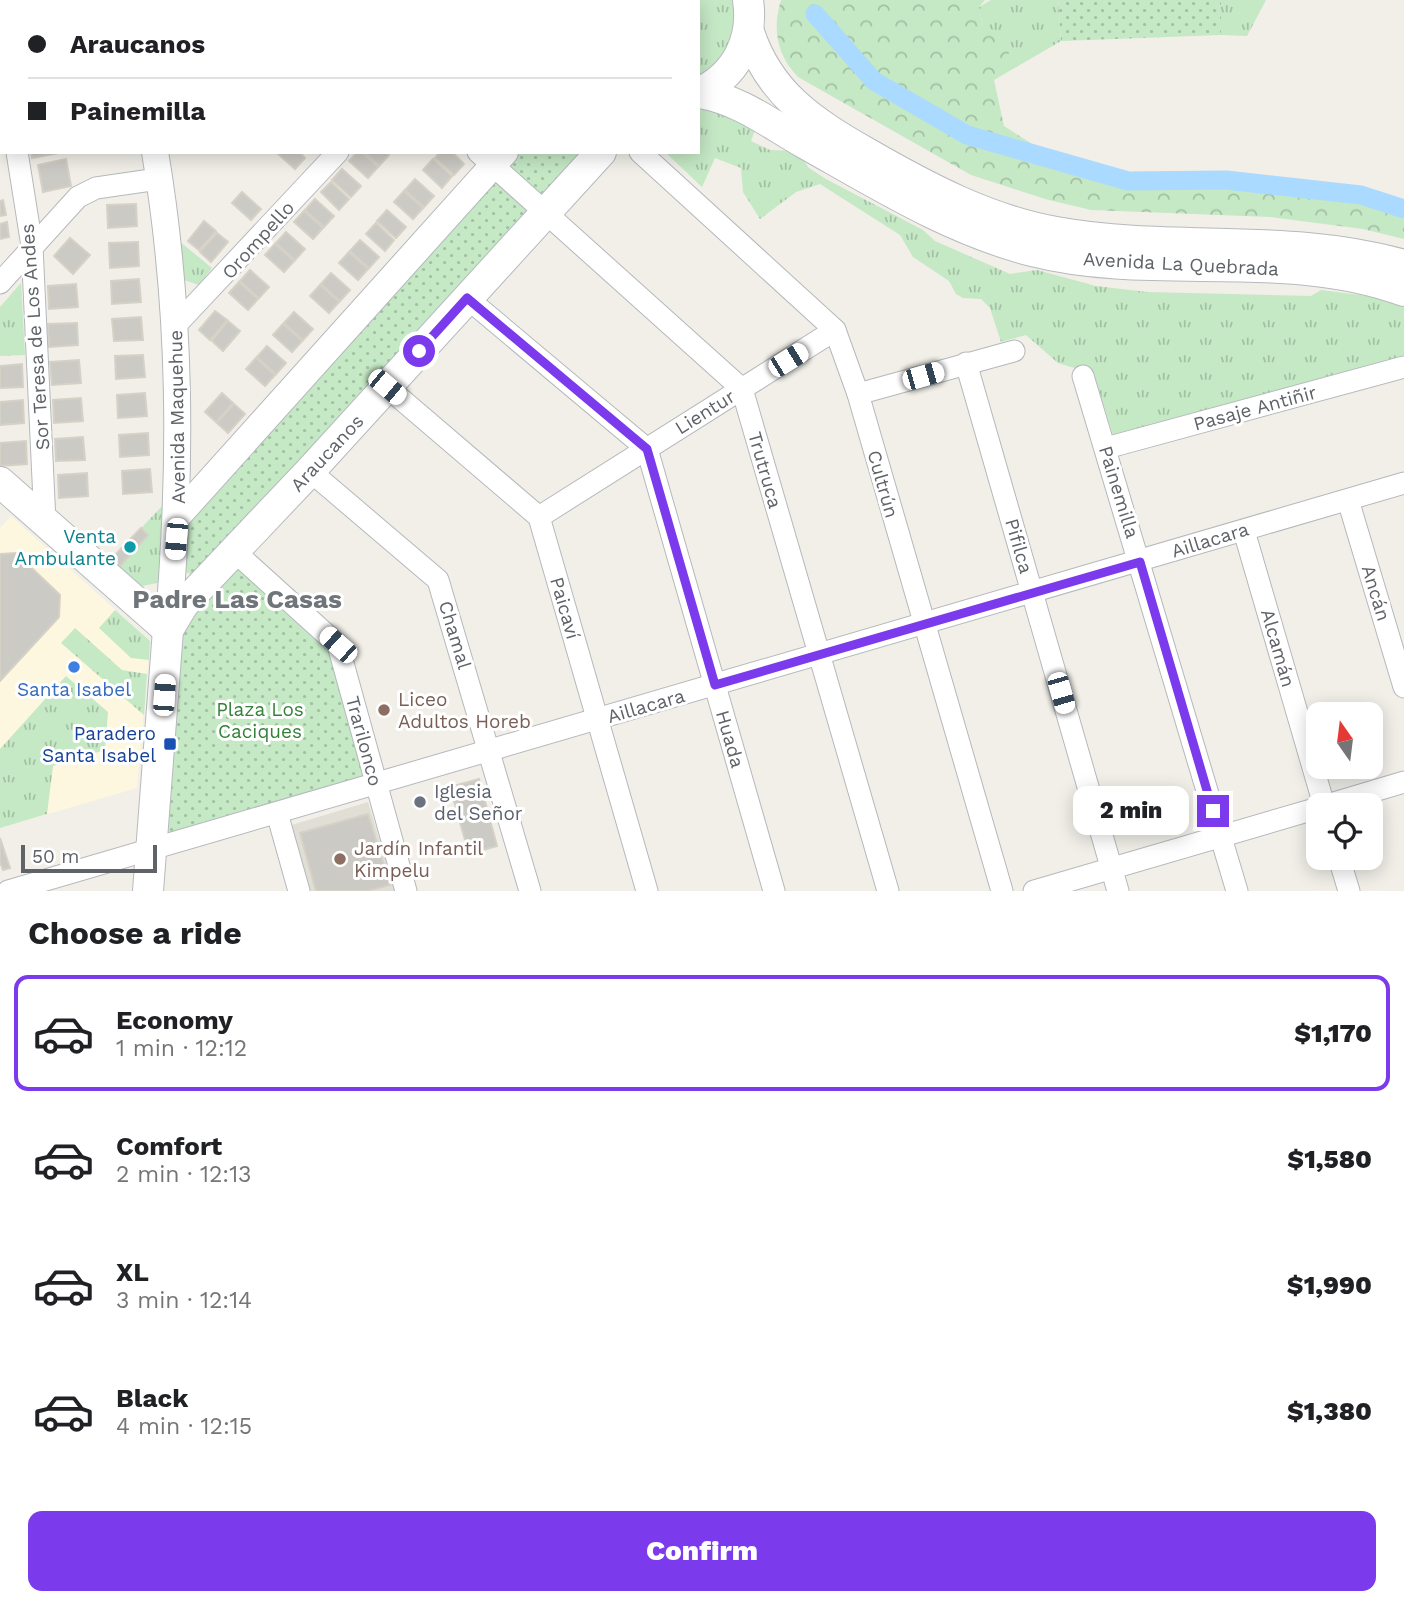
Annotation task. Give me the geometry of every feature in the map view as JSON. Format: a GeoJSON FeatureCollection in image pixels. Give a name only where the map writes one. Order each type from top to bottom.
{"type":"FeatureCollection","features":[{"type":"Feature","properties":{"kind":"main road"},"geometry":{"type":"LineString","coordinates":[[700,92],[726,75],[736,63],[749,32],[748,0]]}},
{"type":"Feature","properties":{"kind":"main road","name":"Avenida La Quebrada"},"geometry":{"type":"LineString","coordinates":[[749,32],[768,76],[800,112],[918,183],[981,211],[1056,232],[1116,239],[1318,247],[1404,265]]}},
{"type":"Feature","properties":{"kind":"main road","name":"Avenida La Quebrada"},"geometry":{"type":"LineString","coordinates":[[700,93],[744,106],[907,202],[964,228],[1031,251],[1116,264],[1298,270],[1337,274],[1404,292]]}},
{"type":"Feature","properties":{"kind":"main road","name":"Araucanos"},"geometry":{"type":"LineString","coordinates":[[169,630],[183,605],[310,471],[599,154]]}},
{"type":"Feature","properties":{"kind":"main road"},"geometry":{"type":"LineString","coordinates":[[0,482],[169,630]]}},
{"type":"Feature","properties":{"kind":"main road","name":"Avenida Maquehue"},"geometry":{"type":"LineString","coordinates":[[148,891],[169,630]]}},
{"type":"Feature","properties":{"kind":"street","name":"Sor Teresa de Los Andes"},"geometry":{"type":"LineString","coordinates":[[17,154],[32,246],[46,522]]}},
{"type":"Feature","properties":{"kind":"street","name":"Orompello"},"geometry":{"type":"LineString","coordinates":[[176,325],[336,154]]}},
{"type":"Feature","properties":{"kind":"street","name":"Cultrún"},"geometry":{"type":"LineString","coordinates":[[642,154],[835,330],[858,394],[922,625],[1002,891]]}},
{"type":"Feature","properties":{"kind":"street"},"geometry":{"type":"LineString","coordinates":[[178,516],[492,157],[545,213],[742,389]]}},
{"type":"Feature","properties":{"kind":"street"},"geometry":{"type":"LineString","coordinates":[[0,283],[72,201],[84,193],[159,162]]}},
{"type":"Feature","properties":{"kind":"street","name":"Avenida Maquehue"},"geometry":{"type":"LineString","coordinates":[[159,162],[176,325],[178,516],[169,630]]}},
{"type":"Feature","properties":{"kind":"street"},"geometry":{"type":"LineString","coordinates":[[467,298],[647,449]]}},
{"type":"Feature","properties":{"kind":"street","name":"Lientur"},"geometry":{"type":"LineString","coordinates":[[539,517],[835,330]]}},
{"type":"Feature","properties":{"kind":"street"},"geometry":{"type":"LineString","coordinates":[[858,394],[1014,351]]}},
{"type":"Feature","properties":{"kind":"street","name":"Pifilca"},"geometry":{"type":"LineString","coordinates":[[966,363],[1118,891]]}},
{"type":"Feature","properties":{"kind":"street","name":"Pasaje Antiñir"},"geometry":{"type":"LineString","coordinates":[[1106,448],[1404,367]]}},
{"type":"Feature","properties":{"kind":"street","name":"Painemilla"},"geometry":{"type":"LineString","coordinates":[[1083,376],[1237,891]]}},
{"type":"Feature","properties":{"kind":"street"},"geometry":{"type":"LineString","coordinates":[[387,387],[539,517]]}},
{"type":"Feature","properties":{"kind":"street","name":"Trutruca"},"geometry":{"type":"LineString","coordinates":[[742,389],[888,891]]}},
{"type":"Feature","properties":{"kind":"street","name":"Huada"},"geometry":{"type":"LineString","coordinates":[[647,449],[774,891]]}},
{"type":"Feature","properties":{"kind":"street","name":"Chamal"},"geometry":{"type":"LineString","coordinates":[[310,471],[438,580],[530,891]]}},
{"type":"Feature","properties":{"kind":"street","name":"Aillacara"},"geometry":{"type":"LineString","coordinates":[[8,891],[1404,483]]}},
{"type":"Feature","properties":{"kind":"street","name":"Ancán"},"geometry":{"type":"LineString","coordinates":[[1348,499],[1404,687]]}},
{"type":"Feature","properties":{"kind":"street","name":"Paicaví"},"geometry":{"type":"LineString","coordinates":[[539,517],[647,891]]}},
{"type":"Feature","properties":{"kind":"street","name":"Alcamán"},"geometry":{"type":"LineString","coordinates":[[1244,531],[1322,793]]}},
{"type":"Feature","properties":{"kind":"street","name":"Trarilonco"},"geometry":{"type":"LineString","coordinates":[[234,551],[338,645],[406,891]]}},
{"type":"Feature","properties":{"kind":"street"},"geometry":{"type":"LineString","coordinates":[[1367,793],[1404,782]]}},
{"type":"Feature","properties":{"kind":"street"},"geometry":{"type":"LineString","coordinates":[[1034,891],[1306,811]]}},
{"type":"Feature","properties":{"kind":"street"},"geometry":{"type":"LineString","coordinates":[[277,813],[299,891]]}},
{"type":"Feature","properties":{"kind":"street"},"geometry":{"type":"LineString","coordinates":[[1343,870],[1349,891]]}},
{"type":"Feature","properties":{"kind":"shaded area","name":"Santa Isabel"},"geometry":{"type":"Polygon","coordinates":[[[11,516],[150,641],[137,788],[0,828],[0,528],[11,516]]]}},
{"type":"Feature","properties":{"kind":"shaded area","name":"Jardín Infantil Kimpelu"},"geometry":{"type":"Polygon","coordinates":[[[368,802],[395,891],[304,891],[285,827],[368,802]]]}},
{"type":"Feature","properties":{"kind":"green space"},"geometry":{"type":"Polygon","coordinates":[[[700,0],[740,0],[740,37],[700,83],[700,0]]]}},
{"type":"Feature","properties":{"kind":"green space"},"geometry":{"type":"Polygon","coordinates":[[[781,0],[985,0],[979,7],[983,26],[1001,33],[1009,53],[994,80],[1004,126],[1068,167],[1128,181],[1226,180],[1361,195],[1404,209],[1404,239],[1363,229],[1270,217],[1091,210],[1045,199],[971,175],[798,77],[785,60],[778,41],[777,21],[781,0]]]}},
{"type":"Feature","properties":{"kind":"green space"},"geometry":{"type":"Polygon","coordinates":[[[991,0],[1058,0],[1061,41],[994,80],[979,7],[991,0]]]}},
{"type":"Feature","properties":{"kind":"green space"},"geometry":{"type":"Polygon","coordinates":[[[1058,0],[1221,0],[1221,35],[1061,41],[1058,0]]]}},
{"type":"Feature","properties":{"kind":"green space"},"geometry":{"type":"Polygon","coordinates":[[[1221,0],[1266,0],[1247,36],[1221,35],[1221,0]]]}},
{"type":"Feature","properties":{"kind":"green space"},"geometry":{"type":"Polygon","coordinates":[[[706,104],[758,122],[751,141],[770,150],[797,151],[809,168],[826,179],[923,230],[935,241],[1010,274],[1037,270],[1096,286],[1147,292],[1311,296],[1321,290],[1399,300],[1404,302],[1404,356],[1113,435],[1094,374],[1058,363],[1026,335],[1001,342],[990,308],[981,299],[963,298],[956,294],[949,281],[913,257],[900,235],[820,184],[796,192],[760,219],[743,192],[741,168],[715,158],[702,187],[667,154],[700,154],[700,111],[706,104]]]}},
{"type":"Feature","properties":{"kind":"green space"},"geometry":{"type":"Polygon","coordinates":[[[519,154],[581,154],[197,577],[178,569],[186,517],[519,154]]]}},
{"type":"Feature","properties":{"kind":"green space"},"geometry":{"type":"Polygon","coordinates":[[[179,241],[212,268],[199,285],[184,280],[179,241]]]}},
{"type":"Feature","properties":{"kind":"green space"},"geometry":{"type":"Polygon","coordinates":[[[21,283],[25,355],[0,356],[0,307],[21,283]]]}},
{"type":"Feature","properties":{"kind":"green space"},"geometry":{"type":"Polygon","coordinates":[[[164,504],[161,582],[142,586],[111,560],[164,504]]]}},
{"type":"Feature","properties":{"kind":"green space","name":"Plaza Los Caciques"},"geometry":{"type":"Polygon","coordinates":[[[234,564],[328,649],[365,777],[165,835],[180,628],[234,564]]]}},
{"type":"Feature","properties":{"kind":"green space"},"geometry":{"type":"Polygon","coordinates":[[[115,610],[150,641],[149,660],[131,658],[99,628],[115,610]]]}},
{"type":"Feature","properties":{"kind":"green space"},"geometry":{"type":"Polygon","coordinates":[[[75,628],[122,670],[147,674],[144,715],[61,643],[75,628]]]}},
{"type":"Feature","properties":{"kind":"green space"},"geometry":{"type":"Polygon","coordinates":[[[66,676],[108,712],[105,750],[53,766],[47,814],[0,828],[0,749],[66,676]]]}},
{"type":"Feature","properties":{"kind":"building"},"geometry":{"type":"Polygon","coordinates":[[[31,154],[54,154],[32,158],[31,154]]]}},
{"type":"Feature","properties":{"kind":"building"},"geometry":{"type":"Polygon","coordinates":[[[278,154],[301,154],[305,158],[295,169],[278,154]]]}},
{"type":"Feature","properties":{"kind":"building"},"geometry":{"type":"Polygon","coordinates":[[[355,154],[364,154],[378,167],[368,178],[349,161],[355,154]]]}},
{"type":"Feature","properties":{"kind":"building"},"geometry":{"type":"Polygon","coordinates":[[[366,154],[388,154],[379,166],[366,154]]]}},
{"type":"Feature","properties":{"kind":"building"},"geometry":{"type":"Polygon","coordinates":[[[438,154],[454,154],[464,164],[454,175],[435,158],[438,154]]]}},
{"type":"Feature","properties":{"kind":"building"},"geometry":{"type":"Polygon","coordinates":[[[66,159],[71,186],[43,192],[38,165],[66,159]]]}},
{"type":"Feature","properties":{"kind":"building"},"geometry":{"type":"Polygon","coordinates":[[[433,159],[452,176],[442,188],[423,170],[433,159]]]}},
{"type":"Feature","properties":{"kind":"building"},"geometry":{"type":"Polygon","coordinates":[[[342,169],[361,186],[351,197],[332,180],[342,169]]]}},
{"type":"Feature","properties":{"kind":"building"},"geometry":{"type":"Polygon","coordinates":[[[415,179],[434,196],[424,207],[405,190],[415,179]]]}},
{"type":"Feature","properties":{"kind":"building"},"geometry":{"type":"Polygon","coordinates":[[[331,182],[349,199],[339,210],[321,192],[331,182]]]}},
{"type":"Feature","properties":{"kind":"building"},"geometry":{"type":"Polygon","coordinates":[[[404,191],[423,208],[413,219],[394,202],[404,191]]]}},
{"type":"Feature","properties":{"kind":"building"},"geometry":{"type":"Polygon","coordinates":[[[242,192],[261,209],[251,220],[232,203],[242,192]]]}},
{"type":"Feature","properties":{"kind":"building"},"geometry":{"type":"Polygon","coordinates":[[[315,199],[334,216],[324,227],[305,210],[315,199]]]}},
{"type":"Feature","properties":{"kind":"building"},"geometry":{"type":"Polygon","coordinates":[[[3,200],[6,215],[0,216],[0,201],[3,200]]]}},
{"type":"Feature","properties":{"kind":"building"},"geometry":{"type":"Polygon","coordinates":[[[136,204],[137,226],[108,228],[107,205],[136,204]]]}},
{"type":"Feature","properties":{"kind":"building"},"geometry":{"type":"Polygon","coordinates":[[[387,210],[406,227],[396,238],[377,221],[387,210]]]}},
{"type":"Feature","properties":{"kind":"building"},"geometry":{"type":"Polygon","coordinates":[[[304,211],[323,228],[313,239],[294,222],[304,211]]]}},
{"type":"Feature","properties":{"kind":"building"},"geometry":{"type":"Polygon","coordinates":[[[204,221],[216,231],[199,250],[188,241],[204,221]]]}},
{"type":"Feature","properties":{"kind":"building"},"geometry":{"type":"Polygon","coordinates":[[[7,222],[9,237],[0,239],[0,224],[7,222]]]}},
{"type":"Feature","properties":{"kind":"building"},"geometry":{"type":"Polygon","coordinates":[[[376,223],[394,240],[385,251],[366,234],[376,223]]]}},
{"type":"Feature","properties":{"kind":"building"},"geometry":{"type":"Polygon","coordinates":[[[286,232],[305,249],[295,260],[276,243],[286,232]]]}},
{"type":"Feature","properties":{"kind":"building"},"geometry":{"type":"Polygon","coordinates":[[[217,233],[228,242],[211,262],[200,252],[217,233]]]}},
{"type":"Feature","properties":{"kind":"building"},"geometry":{"type":"Polygon","coordinates":[[[70,238],[90,255],[73,274],[54,256],[70,238]]]}},
{"type":"Feature","properties":{"kind":"building"},"geometry":{"type":"Polygon","coordinates":[[[360,240],[379,257],[369,268],[350,251],[360,240]]]}},
{"type":"Feature","properties":{"kind":"building"},"geometry":{"type":"Polygon","coordinates":[[[138,242],[139,266],[110,268],[109,243],[138,242]]]}},
{"type":"Feature","properties":{"kind":"building"},"geometry":{"type":"Polygon","coordinates":[[[275,244],[294,261],[284,272],[265,255],[275,244]]]}},
{"type":"Feature","properties":{"kind":"building"},"geometry":{"type":"Polygon","coordinates":[[[349,252],[368,269],[358,280],[339,263],[349,252]]]}},
{"type":"Feature","properties":{"kind":"building"},"geometry":{"type":"Polygon","coordinates":[[[250,270],[269,287],[259,298],[240,281],[250,270]]]}},
{"type":"Feature","properties":{"kind":"building"},"geometry":{"type":"Polygon","coordinates":[[[331,273],[350,290],[340,301],[321,284],[331,273]]]}},
{"type":"Feature","properties":{"kind":"building"},"geometry":{"type":"Polygon","coordinates":[[[139,279],[141,302],[112,304],[111,281],[139,279]]]}},
{"type":"Feature","properties":{"kind":"building"},"geometry":{"type":"Polygon","coordinates":[[[239,282],[258,299],[248,310],[229,293],[239,282]]]}},
{"type":"Feature","properties":{"kind":"building"},"geometry":{"type":"Polygon","coordinates":[[[76,284],[78,307],[49,309],[48,286],[76,284]]]}},
{"type":"Feature","properties":{"kind":"building"},"geometry":{"type":"Polygon","coordinates":[[[320,285],[339,302],[329,313],[310,296],[320,285]]]}},
{"type":"Feature","properties":{"kind":"building"},"geometry":{"type":"Polygon","coordinates":[[[215,311],[227,320],[210,340],[199,330],[215,311]]]}},
{"type":"Feature","properties":{"kind":"building"},"geometry":{"type":"Polygon","coordinates":[[[294,312],[313,329],[303,340],[284,323],[294,312]]]}},
{"type":"Feature","properties":{"kind":"building"},"geometry":{"type":"Polygon","coordinates":[[[141,317],[143,340],[114,341],[112,319],[141,317]]]}},
{"type":"Feature","properties":{"kind":"building"},"geometry":{"type":"Polygon","coordinates":[[[228,321],[240,331],[223,351],[212,341],[228,321]]]}},
{"type":"Feature","properties":{"kind":"building"},"geometry":{"type":"Polygon","coordinates":[[[77,323],[78,345],[49,347],[48,324],[77,323]]]}},
{"type":"Feature","properties":{"kind":"building"},"geometry":{"type":"Polygon","coordinates":[[[283,324],[302,341],[292,352],[273,335],[283,324]]]}},
{"type":"Feature","properties":{"kind":"building"},"geometry":{"type":"Polygon","coordinates":[[[267,346],[286,363],[276,374],[257,357],[267,346]]]}},
{"type":"Feature","properties":{"kind":"building"},"geometry":{"type":"Polygon","coordinates":[[[143,355],[145,377],[116,379],[115,356],[143,355]]]}},
{"type":"Feature","properties":{"kind":"building"},"geometry":{"type":"Polygon","coordinates":[[[256,358],[275,375],[265,386],[246,369],[256,358]]]}},
{"type":"Feature","properties":{"kind":"building"},"geometry":{"type":"Polygon","coordinates":[[[79,360],[81,383],[52,385],[50,362],[79,360]]]}},
{"type":"Feature","properties":{"kind":"building"},"geometry":{"type":"Polygon","coordinates":[[[22,364],[23,387],[0,388],[0,366],[22,364]]]}},
{"type":"Feature","properties":{"kind":"building"},"geometry":{"type":"Polygon","coordinates":[[[145,393],[147,416],[118,418],[117,395],[145,393]]]}},
{"type":"Feature","properties":{"kind":"building"},"geometry":{"type":"Polygon","coordinates":[[[222,393],[233,403],[216,422],[205,412],[222,393]]]}},
{"type":"Feature","properties":{"kind":"building"},"geometry":{"type":"Polygon","coordinates":[[[81,398],[83,421],[54,423],[53,400],[81,398]]]}},
{"type":"Feature","properties":{"kind":"building"},"geometry":{"type":"Polygon","coordinates":[[[23,400],[24,423],[0,425],[0,402],[23,400]]]}},
{"type":"Feature","properties":{"kind":"building"},"geometry":{"type":"Polygon","coordinates":[[[234,404],[245,414],[228,433],[217,423],[234,404]]]}},
{"type":"Feature","properties":{"kind":"building"},"geometry":{"type":"Polygon","coordinates":[[[148,433],[149,455],[120,457],[119,435],[148,433]]]}},
{"type":"Feature","properties":{"kind":"building"},"geometry":{"type":"Polygon","coordinates":[[[83,437],[85,460],[56,461],[55,439],[83,437]]]}},
{"type":"Feature","properties":{"kind":"building"},"geometry":{"type":"Polygon","coordinates":[[[26,441],[27,464],[0,466],[0,443],[26,441]]]}},
{"type":"Feature","properties":{"kind":"building"},"geometry":{"type":"Polygon","coordinates":[[[150,469],[152,492],[123,494],[122,471],[150,469]]]}},
{"type":"Feature","properties":{"kind":"building"},"geometry":{"type":"Polygon","coordinates":[[[87,473],[88,496],[59,498],[58,475],[87,473]]]}},
{"type":"Feature","properties":{"kind":"building","name":"Venta Ambulante"},"geometry":{"type":"Polygon","coordinates":[[[141,528],[148,535],[120,566],[112,558],[141,528]]]}},
{"type":"Feature","properties":{"kind":"building"},"geometry":{"type":"Polygon","coordinates":[[[16,553],[60,595],[59,617],[0,681],[0,554],[16,553]]]}},
{"type":"Feature","properties":{"kind":"building"},"geometry":{"type":"Polygon","coordinates":[[[479,779],[497,846],[469,854],[450,787],[479,779]]]}},
{"type":"Feature","properties":{"kind":"building","name":"Jardín Infantil Kimpelu"},"geometry":{"type":"Polygon","coordinates":[[[368,814],[390,885],[367,891],[316,891],[300,833],[368,814]]]}},
{"type":"Feature","properties":{"kind":"building"},"geometry":{"type":"Polygon","coordinates":[[[0,838],[10,868],[3,870],[0,862],[0,838]]]}},
{"type":"Feature","properties":{"kind":"waterway"},"geometry":{"type":"LineString","coordinates":[[815,14],[874,81],[967,135],[1128,181],[1226,180],[1361,195],[1404,209]]}},
{"type":"Feature","properties":{"kind":"place","name":"Venta Ambulante"},"geometry":{"type":"Point","coordinates":[130,547]}},
{"type":"Feature","properties":{"kind":"place","name":"Santa Isabel"},"geometry":{"type":"Point","coordinates":[74,667]}},
{"type":"Feature","properties":{"kind":"place","name":"Liceo Adultos Horeb"},"geometry":{"type":"Point","coordinates":[384,710]}},
{"type":"Feature","properties":{"kind":"place","name":"Paradero Santa Isabel"},"geometry":{"type":"Point","coordinates":[170,744]}},
{"type":"Feature","properties":{"kind":"place","name":"Iglesia del Señor"},"geometry":{"type":"Point","coordinates":[420,802]}},
{"type":"Feature","properties":{"kind":"place","name":"Jardín Infantil Kimpelu"},"geometry":{"type":"Point","coordinates":[340,859]}},
{"type":"Feature","properties":{"kind":"district","name":"Padre Las Casas"},"geometry":{"type":"Point","coordinates":[237,599]}},
{"type":"Feature","properties":{"kind":"route"},"geometry":{"type":"LineString","coordinates":[[419,351],[467,298],[647,449],[715,685],[1140,562],[1213,811]]}}]}
